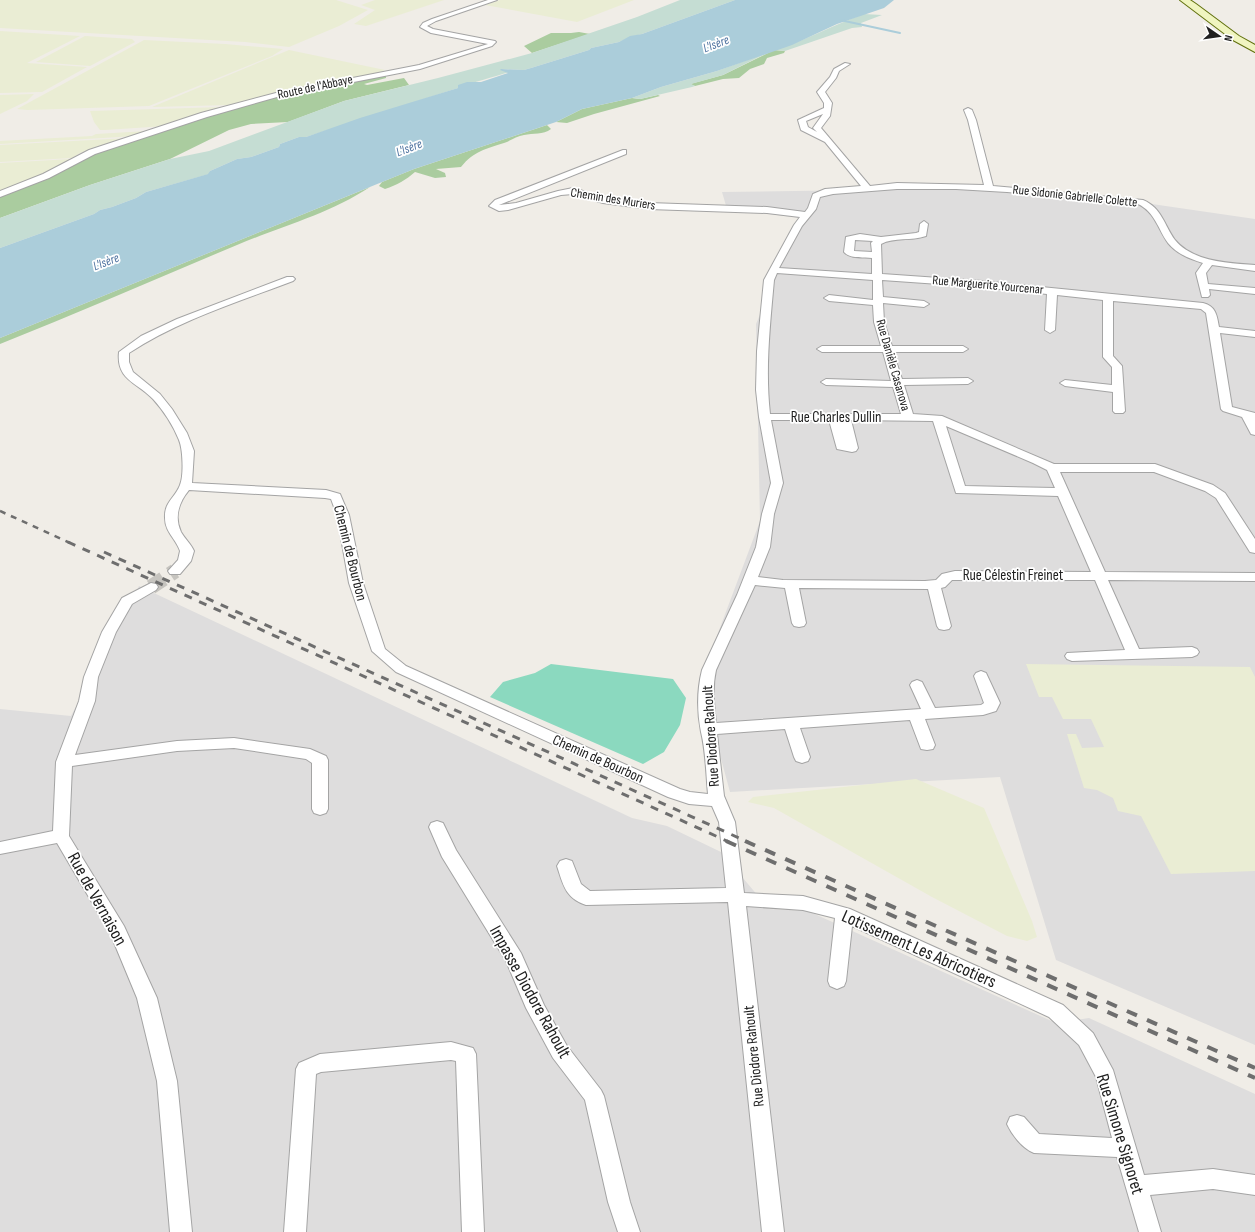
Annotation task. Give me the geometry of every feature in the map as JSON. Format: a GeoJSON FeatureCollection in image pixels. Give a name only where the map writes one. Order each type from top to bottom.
{"type":"FeatureCollection","features":[{"type":"Feature","properties":{"kind":"street","name":"Route de l'Abbaye"},"geometry":{"type":"LineString","coordinates":[[0,194],[46,176],[92,152],[204,115],[276,95],[420,67],[490,46],[493,42],[431,31],[424,27],[425,24],[429,22],[494,0]]}},
{"type":"Feature","properties":{"kind":"street"},"geometry":{"type":"LineString","coordinates":[[1184,0],[1198,8],[1210,20],[1252,46]]}},
{"type":"Feature","properties":{"kind":"street"},"geometry":{"type":"LineString","coordinates":[[847,64],[836,70],[833,78],[821,92],[828,103],[828,109],[826,116],[817,128],[868,189]]}},
{"type":"Feature","properties":{"kind":"street"},"geometry":{"type":"LineString","coordinates":[[828,109],[802,120],[804,128],[817,137],[829,142]]}},
{"type":"Feature","properties":{"kind":"street"},"geometry":{"type":"LineString","coordinates":[[968,110],[972,120],[989,188]]}},
{"type":"Feature","properties":{"kind":"street","name":"Chemin des Muriers"},"geometry":{"type":"LineString","coordinates":[[623,152],[498,202],[493,206],[504,209],[559,192],[574,191],[604,200],[621,203],[661,207],[772,211],[806,216]]}},
{"type":"Feature","properties":{"kind":"street","name":"Rue Sidonie Gabrielle Colette"},"geometry":{"type":"LineString","coordinates":[[868,189],[932,186],[989,188],[1130,200],[1147,204],[1155,211],[1172,242],[1184,251],[1211,262],[1255,268]]}},
{"type":"Feature","properties":{"kind":"street","name":"Rue Diodore Rahoult"},"geometry":{"type":"LineString","coordinates":[[773,1232],[727,822],[717,801],[708,728],[706,682],[709,670],[750,580],[762,547],[768,514],[777,483],[765,417],[762,390],[762,351],[769,280],[798,225],[812,209],[816,196],[825,192],[868,189]]}},
{"type":"Feature","properties":{"kind":"street"},"geometry":{"type":"LineString","coordinates":[[877,255],[851,254],[849,252],[849,239],[855,237],[867,237],[880,240],[918,236],[924,234],[924,224]]}},
{"type":"Feature","properties":{"kind":"street","name":"Rue Danièle Casanova"},"geometry":{"type":"LineString","coordinates":[[880,240],[876,242],[879,322],[908,417],[938,418],[1037,460],[1052,468]]}},
{"type":"Feature","properties":{"kind":"street"},"geometry":{"type":"LineString","coordinates":[[1211,262],[1207,264],[1201,273],[1202,286],[1207,301],[1203,306],[1211,312],[1227,409],[1251,415],[1255,432]]}},
{"type":"Feature","properties":{"kind":"street","name":"Rue Marguerite Yourcenar"},"geometry":{"type":"LineString","coordinates":[[773,270],[962,282],[1203,306]]}},
{"type":"Feature","properties":{"kind":"street"},"geometry":{"type":"LineString","coordinates":[[175,571],[184,561],[187,551],[175,531],[170,515],[178,495],[186,486],[187,446],[163,404],[153,393],[128,374],[123,358],[124,352],[145,338],[182,321],[290,279]]}},
{"type":"Feature","properties":{"kind":"street"},"geometry":{"type":"LineString","coordinates":[[1202,286],[1255,291]]}},
{"type":"Feature","properties":{"kind":"street"},"geometry":{"type":"LineString","coordinates":[[1050,330],[1052,291]]}},
{"type":"Feature","properties":{"kind":"street"},"geometry":{"type":"LineString","coordinates":[[1108,297],[1108,357],[1116,366],[1119,411]]}},
{"type":"Feature","properties":{"kind":"street"},"geometry":{"type":"LineString","coordinates":[[829,298],[924,304]]}},
{"type":"Feature","properties":{"kind":"street"},"geometry":{"type":"LineString","coordinates":[[1213,329],[1255,334]]}},
{"type":"Feature","properties":{"kind":"street"},"geometry":{"type":"LineString","coordinates":[[822,349],[963,349]]}},
{"type":"Feature","properties":{"kind":"street"},"geometry":{"type":"LineString","coordinates":[[826,382],[897,383],[968,381]]}},
{"type":"Feature","properties":{"kind":"street"},"geometry":{"type":"LineString","coordinates":[[1065,383],[1118,389]]}},
{"type":"Feature","properties":{"kind":"street","name":"Rue Charles Dullin"},"geometry":{"type":"LineString","coordinates":[[765,417],[908,417]]}},
{"type":"Feature","properties":{"kind":"street"},"geometry":{"type":"LineString","coordinates":[[938,418],[960,490],[1063,492]]}},
{"type":"Feature","properties":{"kind":"street"},"geometry":{"type":"LineString","coordinates":[[1134,654],[1098,576],[1052,468],[1155,468],[1209,488],[1221,496],[1255,549]]}},
{"type":"Feature","properties":{"kind":"street","name":"Chemin de Bourbon"},"geometry":{"type":"LineString","coordinates":[[186,486],[326,494],[336,497],[343,515],[356,583],[379,651],[401,669],[674,793],[689,798],[717,801]]}},
{"type":"Feature","properties":{"kind":"street"},"geometry":{"type":"LineString","coordinates":[[1255,570],[1255,577]]}},
{"type":"Feature","properties":{"kind":"street","name":"Rue Célestin Freinet"},"geometry":{"type":"LineString","coordinates":[[750,580],[791,584],[934,585],[940,584],[948,577],[955,575],[1255,577]]}},
{"type":"Feature","properties":{"kind":"street"},"geometry":{"type":"LineString","coordinates":[[791,584],[799,623]]}},
{"type":"Feature","properties":{"kind":"street"},"geometry":{"type":"LineString","coordinates":[[934,585],[944,626]]}},
{"type":"Feature","properties":{"kind":"street","name":"Rue de Vernaison"},"geometry":{"type":"LineString","coordinates":[[151,587],[127,601],[109,632],[91,677],[87,701],[64,762],[61,836],[118,931],[147,998],[167,1082],[181,1232]]}},
{"type":"Feature","properties":{"kind":"street"},"geometry":{"type":"LineString","coordinates":[[1072,656],[1192,652]]}},
{"type":"Feature","properties":{"kind":"street"},"geometry":{"type":"LineString","coordinates":[[708,728],[792,724],[983,710],[991,707],[992,702],[981,676]]}},
{"type":"Feature","properties":{"kind":"street"},"geometry":{"type":"LineString","coordinates":[[917,685],[927,745]]}},
{"type":"Feature","properties":{"kind":"street"},"geometry":{"type":"LineString","coordinates":[[792,724],[802,757]]}},
{"type":"Feature","properties":{"kind":"street"},"geometry":{"type":"LineString","coordinates":[[64,762],[177,746],[226,744],[310,754],[320,760],[320,809]]}},
{"type":"Feature","properties":{"kind":"street","name":"Impasse Diodore Rahoult"},"geometry":{"type":"LineString","coordinates":[[437,827],[448,852],[514,958],[536,1008],[560,1052],[594,1096],[620,1202],[629,1232]]}},
{"type":"Feature","properties":{"kind":"street"},"geometry":{"type":"LineString","coordinates":[[0,848],[61,836]]}},
{"type":"Feature","properties":{"kind":"street","name":"Lotissement Les Abricotiers"},"geometry":{"type":"LineString","coordinates":[[566,866],[573,888],[586,898],[736,897],[802,903],[844,914],[1056,1011],[1086,1039]]}},
{"type":"Feature","properties":{"kind":"street"},"geometry":{"type":"LineString","coordinates":[[837,981],[844,914]]}},
{"type":"Feature","properties":{"kind":"street","name":"Rue Simone Signoret"},"geometry":{"type":"LineString","coordinates":[[1086,1039],[1106,1076],[1125,1148],[1150,1232]]}},
{"type":"Feature","properties":{"kind":"street"},"geometry":{"type":"LineString","coordinates":[[295,1232],[306,1069],[320,1063],[451,1051],[466,1054],[473,1232]]}},
{"type":"Feature","properties":{"kind":"street"},"geometry":{"type":"LineString","coordinates":[[1017,1124],[1034,1143],[1125,1148]]}},
{"type":"Feature","properties":{"kind":"street"},"geometry":{"type":"LineString","coordinates":[[1136,1186],[1213,1179],[1255,1185]]}},
{"type":"Feature","properties":{"kind":"shaded area"},"geometry":{"type":"Polygon","coordinates":[[[994,188],[1145,203],[1255,219],[1255,1045],[1056,960],[1000,777],[730,792],[700,681],[760,521],[756,324],[801,218],[727,209],[722,192],[994,188]]]}},
{"type":"Feature","properties":{"kind":"shaded area"},"geometry":{"type":"Polygon","coordinates":[[[139,586],[632,818],[667,826],[721,852],[769,909],[808,911],[1056,1023],[1089,1018],[1255,1094],[1255,1232],[0,1232],[0,709],[71,716],[139,586]]]}},
{"type":"Feature","properties":{"kind":"green space"},"geometry":{"type":"Polygon","coordinates":[[[0,0],[336,0],[368,10],[339,26],[289,47],[245,42],[0,28],[0,0]]]}},
{"type":"Feature","properties":{"kind":"green space"},"geometry":{"type":"Polygon","coordinates":[[[375,0],[444,0],[366,26],[354,24],[375,10],[361,5],[375,0]]]}},
{"type":"Feature","properties":{"kind":"green space"},"geometry":{"type":"Polygon","coordinates":[[[500,0],[634,0],[577,22],[485,5],[500,0]]]}},
{"type":"Feature","properties":{"kind":"green space"},"geometry":{"type":"Polygon","coordinates":[[[680,0],[735,0],[619,42],[591,48],[589,50],[524,70],[501,69],[509,72],[306,137],[299,137],[280,144],[279,147],[251,157],[237,159],[210,171],[209,174],[146,192],[136,198],[0,248],[0,218],[90,185],[170,159],[209,151],[344,101],[532,53],[637,17],[680,0]]]}},
{"type":"Feature","properties":{"kind":"green space"},"geometry":{"type":"Polygon","coordinates":[[[864,14],[882,15],[861,23],[862,27],[852,28],[785,51],[774,50],[797,42],[864,14]]]}},
{"type":"Feature","properties":{"kind":"green space"},"geometry":{"type":"Polygon","coordinates":[[[0,31],[80,36],[27,63],[87,67],[42,92],[0,93],[0,31]]]}},
{"type":"Feature","properties":{"kind":"green space"},"geometry":{"type":"Polygon","coordinates":[[[579,32],[590,34],[532,53],[524,46],[551,33],[579,32]]]}},
{"type":"Feature","properties":{"kind":"green space"},"geometry":{"type":"Polygon","coordinates":[[[85,36],[132,39],[135,42],[90,66],[36,62],[85,36]]]}},
{"type":"Feature","properties":{"kind":"green space"},"geometry":{"type":"Polygon","coordinates":[[[144,40],[225,44],[283,49],[272,56],[149,106],[28,110],[17,109],[144,40]]]}},
{"type":"Feature","properties":{"kind":"green space"},"geometry":{"type":"Polygon","coordinates":[[[289,50],[385,70],[376,74],[280,92],[230,105],[152,107],[289,50]]]}},
{"type":"Feature","properties":{"kind":"green space"},"geometry":{"type":"Polygon","coordinates":[[[774,50],[785,51],[784,53],[767,58],[764,64],[750,69],[739,78],[723,79],[695,86],[690,84],[723,75],[774,50]]]}},
{"type":"Feature","properties":{"kind":"green space"},"geometry":{"type":"Polygon","coordinates":[[[767,53],[723,75],[691,84],[695,86],[692,87],[640,99],[632,98],[661,87],[717,71],[767,53]]]}},
{"type":"Feature","properties":{"kind":"green space"},"geometry":{"type":"Polygon","coordinates":[[[379,75],[386,76],[386,78],[364,84],[367,85],[404,78],[409,85],[344,101],[288,122],[251,124],[229,130],[170,159],[90,185],[0,218],[0,196],[92,155],[203,117],[274,96],[379,75]]]}},
{"type":"Feature","properties":{"kind":"green space"},"geometry":{"type":"Polygon","coordinates":[[[34,94],[27,101],[0,114],[0,95],[34,94]]]}},
{"type":"Feature","properties":{"kind":"green space"},"geometry":{"type":"Polygon","coordinates":[[[658,95],[660,96],[567,123],[556,122],[582,109],[632,98],[640,99],[658,95]]]}},
{"type":"Feature","properties":{"kind":"green space"},"geometry":{"type":"Polygon","coordinates":[[[225,108],[166,126],[105,130],[100,130],[94,122],[90,111],[225,108]]]}},
{"type":"Feature","properties":{"kind":"green space"},"geometry":{"type":"Polygon","coordinates":[[[547,125],[551,129],[548,131],[516,137],[486,149],[471,157],[461,167],[436,169],[445,173],[446,177],[435,178],[415,172],[405,180],[385,189],[379,186],[382,182],[414,169],[547,125]]]}},
{"type":"Feature","properties":{"kind":"green space"},"geometry":{"type":"Polygon","coordinates":[[[147,131],[137,136],[0,144],[0,141],[92,136],[96,134],[147,131]]]}},
{"type":"Feature","properties":{"kind":"green space"},"geometry":{"type":"Polygon","coordinates":[[[129,138],[80,153],[72,158],[0,162],[0,145],[129,138]]]}},
{"type":"Feature","properties":{"kind":"green space"},"geometry":{"type":"Polygon","coordinates":[[[73,160],[27,182],[0,192],[0,163],[73,160]]]}},
{"type":"Feature","properties":{"kind":"green space"},"geometry":{"type":"Polygon","coordinates":[[[370,187],[322,212],[237,245],[0,344],[0,338],[370,187]]]}},
{"type":"Feature","properties":{"kind":"green space"},"geometry":{"type":"Polygon","coordinates":[[[551,664],[673,679],[686,698],[680,725],[664,752],[643,764],[490,697],[503,682],[535,673],[551,664]]]}},
{"type":"Feature","properties":{"kind":"green space"},"geometry":{"type":"Polygon","coordinates":[[[1026,664],[1250,667],[1255,677],[1255,871],[1171,874],[1141,816],[1118,811],[1113,798],[1097,790],[1084,788],[1067,734],[1076,734],[1082,748],[1104,747],[1091,719],[1063,719],[1052,697],[1039,697],[1026,664]]]}},
{"type":"Feature","properties":{"kind":"green space"},"geometry":{"type":"Polygon","coordinates":[[[916,779],[984,808],[1032,921],[1037,937],[1027,941],[1007,936],[932,897],[774,808],[748,802],[753,797],[916,779]]]}},
{"type":"Feature","properties":{"kind":"water","name":"L'Isère"},"geometry":{"type":"Polygon","coordinates":[[[735,0],[894,0],[884,8],[837,24],[792,45],[717,71],[661,87],[632,98],[582,109],[556,122],[414,169],[0,338],[0,248],[136,198],[146,192],[208,174],[210,171],[237,159],[251,157],[279,147],[280,144],[299,137],[306,137],[360,118],[458,88],[458,85],[467,82],[481,82],[508,73],[500,70],[501,69],[524,70],[589,50],[591,48],[619,42],[630,36],[642,34],[735,0]]]}},
{"type":"Feature","properties":{"kind":"waterway"},"geometry":{"type":"LineString","coordinates":[[840,20],[900,33]]}},
{"type":"Feature","properties":{"kind":"tunnel"},"geometry":{"type":"LineString","coordinates":[[151,587],[175,571]]}},
{"type":"Feature","properties":{"kind":"railway"},"geometry":{"type":"LineString","coordinates":[[0,511],[70,543]]}},
{"type":"Feature","properties":{"kind":"railway"},"geometry":{"type":"LineString","coordinates":[[68,542],[729,842]]}},
{"type":"Feature","properties":{"kind":"railway"},"geometry":{"type":"LineString","coordinates":[[104,552],[748,842]]}},
{"type":"Feature","properties":{"kind":"railway"},"geometry":{"type":"LineString","coordinates":[[726,841],[1255,1078]]}},
{"type":"Feature","properties":{"kind":"railway"},"geometry":{"type":"LineString","coordinates":[[745,841],[1255,1068]]}}]}
